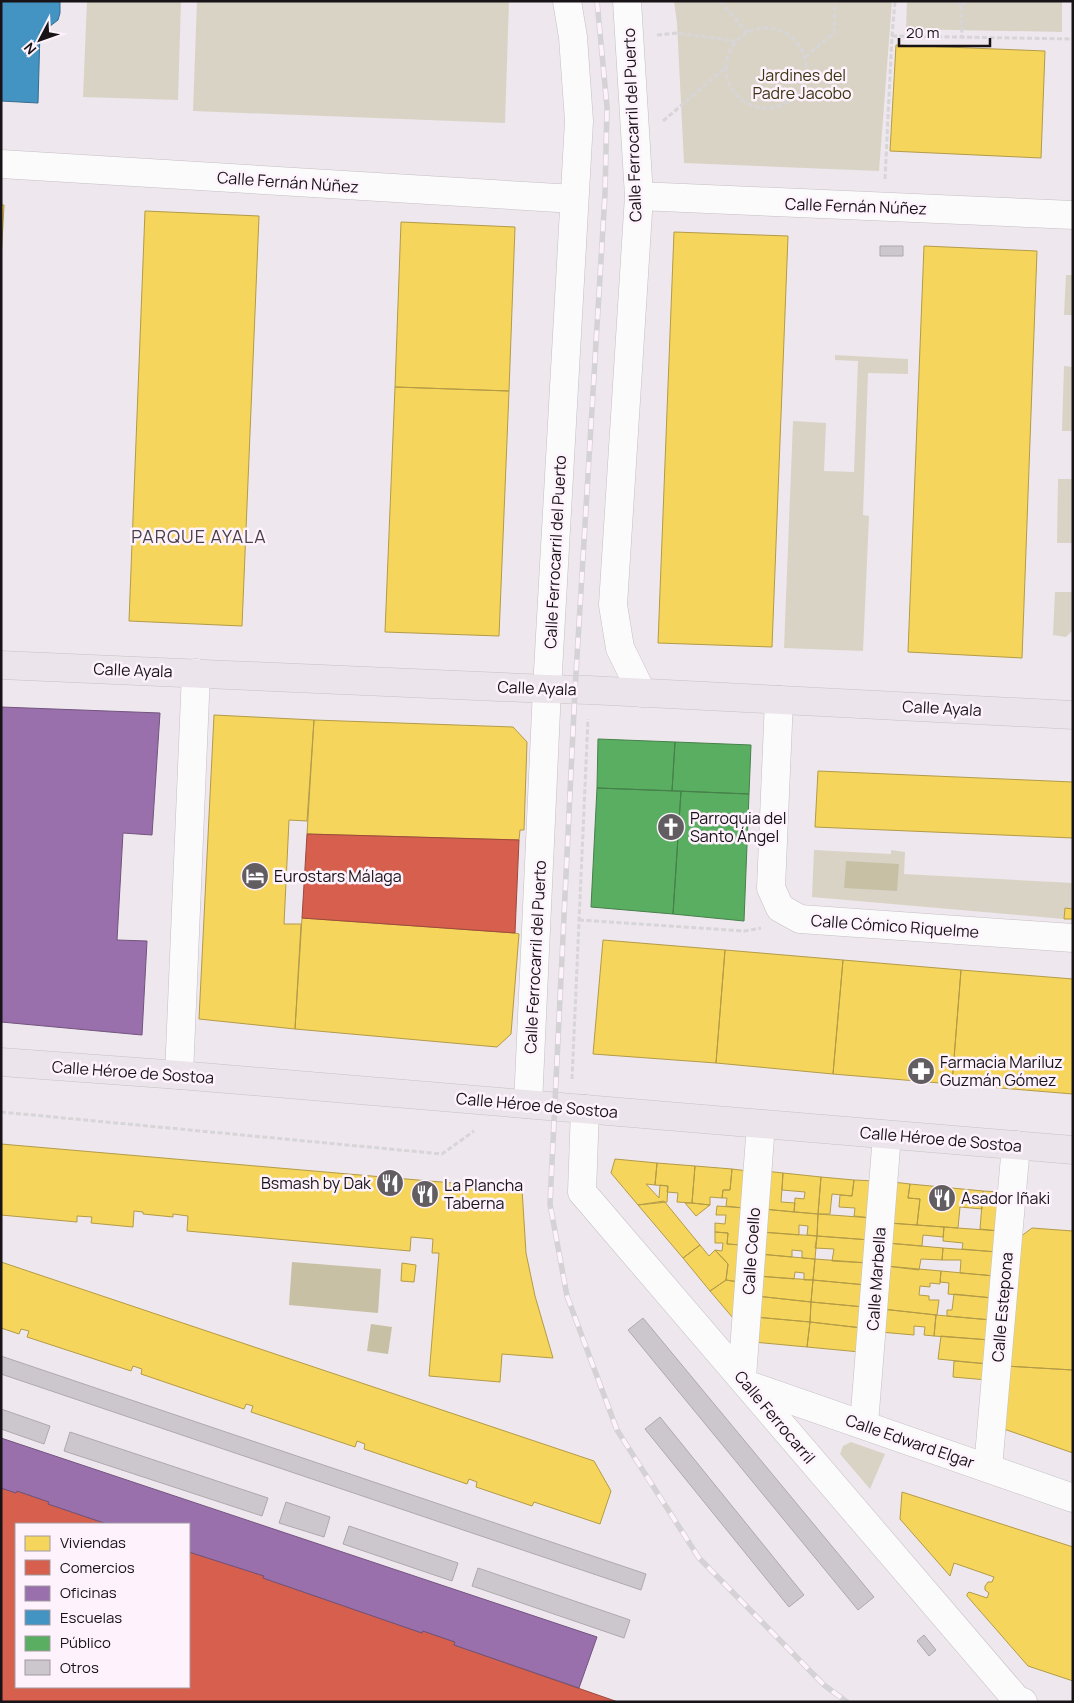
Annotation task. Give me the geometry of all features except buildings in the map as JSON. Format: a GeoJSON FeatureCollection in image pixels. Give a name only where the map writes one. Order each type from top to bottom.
{"type":"FeatureCollection","features":[{"type":"Feature","properties":{"kind":"main road","name":"Calle Ayala"},"geometry":{"type":"LineString","coordinates":[[1,665],[589,690],[1073,715]]}},
{"type":"Feature","properties":{"kind":"main road","name":"Calle Héroe de Sostoa"},"geometry":{"type":"LineString","coordinates":[[1,1062],[179,1075],[1073,1150]]}},
{"type":"Feature","properties":{"kind":"street","name":"Calle Ferrocarril del Puerto"},"geometry":{"type":"LineString","coordinates":[[528,1104],[548,689],[579,122],[573,37],[567,1]]}},
{"type":"Feature","properties":{"kind":"street","name":"Calle Ferrocarril del Puerto"},"geometry":{"type":"LineString","coordinates":[[627,1],[639,196],[613,605],[620,648],[642,693]]}},
{"type":"Feature","properties":{"kind":"street","name":"Calle Fernán Núñez"},"geometry":{"type":"LineString","coordinates":[[1,164],[574,199]]}},
{"type":"Feature","properties":{"kind":"street","name":"Calle Fernán Núñez"},"geometry":{"type":"LineString","coordinates":[[639,196],[1073,215]]}},
{"type":"Feature","properties":{"kind":"street"},"geometry":{"type":"LineString","coordinates":[[179,1075],[196,673]]}},
{"type":"Feature","properties":{"kind":"street","name":"Calle Cómico Riquelme"},"geometry":{"type":"LineString","coordinates":[[780,700],[771,888],[780,908],[800,920],[1073,938]]}},
{"type":"Feature","properties":{"kind":"street","name":"Calle Ferrocarril"},"geometry":{"type":"LineString","coordinates":[[578,1108],[582,1192],[1017,1700],[1023,1702]]}},
{"type":"Feature","properties":{"kind":"street","name":"Calle Coello"},"geometry":{"type":"LineString","coordinates":[[744,1380],[761,1124]]}},
{"type":"Feature","properties":{"kind":"street","name":"Calle Marbella"},"geometry":{"type":"LineString","coordinates":[[864,1424],[887,1134]]}},
{"type":"Feature","properties":{"kind":"street","name":"Calle Estepona"},"geometry":{"type":"LineString","coordinates":[[988,1468],[1016,1145]]}},
{"type":"Feature","properties":{"kind":"street","name":"Calle Edward Elgar"},"geometry":{"type":"LineString","coordinates":[[744,1380],[1073,1498]]}},
{"type":"Feature","properties":{"kind":"path"},"geometry":{"type":"LineString","coordinates":[[720,1],[747,32]]}},
{"type":"Feature","properties":{"kind":"path"},"geometry":{"type":"LineString","coordinates":[[805,57],[834,33],[835,1]]}},
{"type":"Feature","properties":{"kind":"path"},"geometry":{"type":"LineString","coordinates":[[884,207],[895,1]]}},
{"type":"Feature","properties":{"kind":"path"},"geometry":{"type":"LineString","coordinates":[[955,1],[961,5]]}},
{"type":"Feature","properties":{"kind":"path"},"geometry":{"type":"LineString","coordinates":[[961,5],[968,1]]}},
{"type":"Feature","properties":{"kind":"path"},"geometry":{"type":"LineString","coordinates":[[961,5],[962,37]]}},
{"type":"Feature","properties":{"kind":"path"},"geometry":{"type":"LineString","coordinates":[[761,27],[772,27],[784,31],[801,46],[805,57],[806,73],[802,87],[792,99],[779,106],[764,108],[749,104],[737,96],[728,83],[725,68],[728,54],[735,41],[747,32],[761,27]]}},
{"type":"Feature","properties":{"kind":"path"},"geometry":{"type":"LineString","coordinates":[[629,37],[678,34],[735,41]]}},
{"type":"Feature","properties":{"kind":"path"},"geometry":{"type":"LineString","coordinates":[[892,36],[1073,38]]}},
{"type":"Feature","properties":{"kind":"path"},"geometry":{"type":"LineString","coordinates":[[635,143],[725,68]]}},
{"type":"Feature","properties":{"kind":"path"},"geometry":{"type":"LineString","coordinates":[[578,1108],[579,920],[589,690]]}},
{"type":"Feature","properties":{"kind":"path"},"geometry":{"type":"LineString","coordinates":[[579,920],[746,931],[800,920]]}},
{"type":"Feature","properties":{"kind":"path"},"geometry":{"type":"LineString","coordinates":[[1,1112],[442,1154],[478,1128]]}},
{"type":"Feature","properties":{"kind":"green space"},"geometry":{"type":"Polygon","coordinates":[[[87,1],[181,1],[178,100],[83,97],[87,1]]]}},
{"type":"Feature","properties":{"kind":"green space"},"geometry":{"type":"Polygon","coordinates":[[[197,1],[509,1],[505,123],[193,111],[197,1]]]}},
{"type":"Feature","properties":{"kind":"green space","name":"Jardines del Padre Jacobo"},"geometry":{"type":"Polygon","coordinates":[[[674,1],[892,1],[879,171],[684,163],[677,23],[674,1]]]}},
{"type":"Feature","properties":{"kind":"green space"},"geometry":{"type":"Polygon","coordinates":[[[907,1],[1062,1],[1062,32],[906,29],[907,1]]]}},
{"type":"Feature","properties":{"kind":"green space"},"geometry":{"type":"Polygon","coordinates":[[[1066,275],[1073,275],[1073,315],[1064,315],[1066,275]]]}},
{"type":"Feature","properties":{"kind":"green space"},"geometry":{"type":"Polygon","coordinates":[[[835,355],[908,359],[908,374],[868,373],[863,515],[869,516],[863,651],[784,648],[793,421],[826,423],[824,471],[854,472],[858,361],[835,360],[835,355]]]}},
{"type":"Feature","properties":{"kind":"green space"},"geometry":{"type":"Polygon","coordinates":[[[1064,366],[1073,367],[1073,431],[1062,431],[1064,366]]]}},
{"type":"Feature","properties":{"kind":"green space"},"geometry":{"type":"Polygon","coordinates":[[[1058,479],[1073,479],[1073,543],[1057,543],[1058,479]]]}},
{"type":"Feature","properties":{"kind":"green space"},"geometry":{"type":"Polygon","coordinates":[[[1055,592],[1073,592],[1072,631],[1066,637],[1053,635],[1055,592]]]}},
{"type":"Feature","properties":{"kind":"green space"},"geometry":{"type":"Polygon","coordinates":[[[814,850],[891,854],[891,850],[905,852],[904,874],[1073,883],[1073,909],[1065,908],[1064,919],[812,897],[814,850]]]}},
{"type":"Feature","properties":{"kind":"green space"},"geometry":{"type":"Polygon","coordinates":[[[851,1442],[885,1454],[870,1489],[840,1454],[843,1446],[851,1442]]]}},
{"type":"Feature","properties":{"kind":"shaded area"},"geometry":{"type":"Polygon","coordinates":[[[846,861],[899,864],[897,891],[844,888],[846,861]]]}},
{"type":"Feature","properties":{"kind":"shaded area"},"geometry":{"type":"Polygon","coordinates":[[[292,1262],[381,1269],[378,1313],[289,1305],[292,1262]]]}},
{"type":"Feature","properties":{"kind":"shaded area"},"geometry":{"type":"Polygon","coordinates":[[[371,1324],[392,1327],[388,1354],[367,1351],[371,1324]]]}},
{"type":"Feature","properties":{"kind":"railway"},"geometry":{"type":"LineString","coordinates":[[597,1],[607,107],[605,194],[575,690],[550,1204],[567,1296],[617,1430],[699,1558],[824,1685],[847,1702]]}},
{"type":"Feature","properties":{"kind":"place","name":"Parroquia del Santo Ángel"},"geometry":{"type":"Point","coordinates":[671,827]}},
{"type":"Feature","properties":{"kind":"place","name":"Eurostars Málaga"},"geometry":{"type":"Point","coordinates":[255,876]}},
{"type":"Feature","properties":{"kind":"place","name":"Farmacia Mariluz Guzmán Gómez"},"geometry":{"type":"Point","coordinates":[921,1071]}},
{"type":"Feature","properties":{"kind":"place","name":"Bsmash by Dak"},"geometry":{"type":"Point","coordinates":[390,1183]}},
{"type":"Feature","properties":{"kind":"place","name":"La Plancha Taberna"},"geometry":{"type":"Point","coordinates":[425,1194]}},
{"type":"Feature","properties":{"kind":"place","name":"Asador Iñaki"},"geometry":{"type":"Point","coordinates":[942,1198]}},
{"type":"Feature","properties":{"kind":"district","name":"PARQUE AYALA"},"geometry":{"type":"Point","coordinates":[199,536]}}]}
